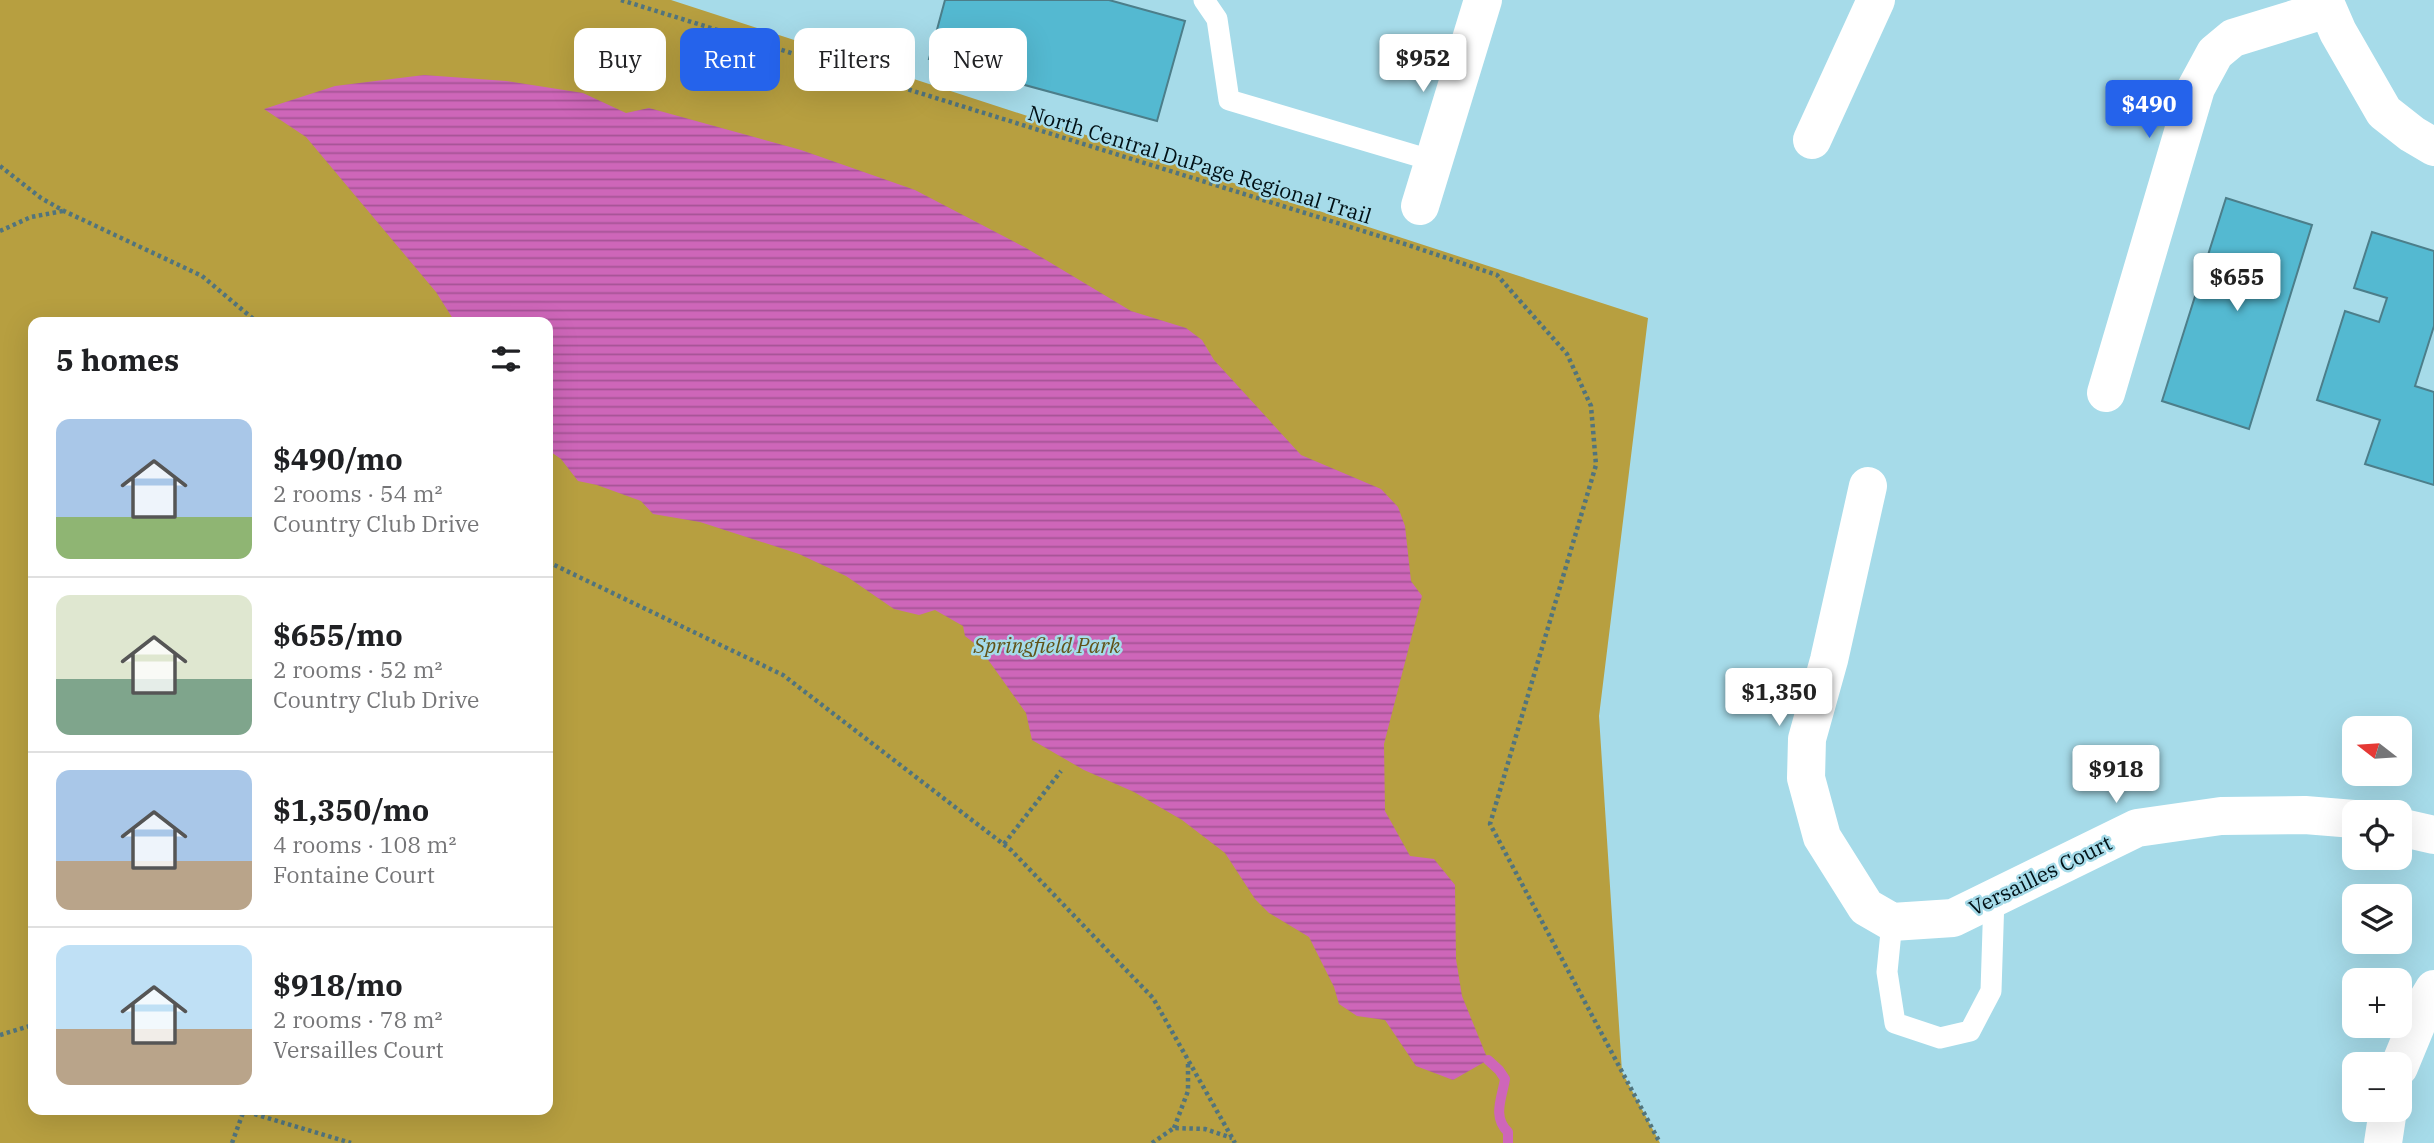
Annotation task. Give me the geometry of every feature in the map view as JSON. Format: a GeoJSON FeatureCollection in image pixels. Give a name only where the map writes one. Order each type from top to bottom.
{"type":"FeatureCollection","features":[{"type":"Feature","properties":{"kind":"street"},"geometry":{"type":"LineString","coordinates":[[1420,206],[1483,0]]}},
{"type":"Feature","properties":{"kind":"street"},"geometry":{"type":"LineString","coordinates":[[1812,140],[1876,0]]}},
{"type":"Feature","properties":{"kind":"street"},"geometry":{"type":"LineString","coordinates":[[2106,393],[2196,88],[2215,52],[2233,38],[2325,4],[2337,32],[2385,112],[2434,148]]}},
{"type":"Feature","properties":{"kind":"street"},"geometry":{"type":"LineString","coordinates":[[1868,486],[1829,660],[1807,739],[1806,778],[1822,837],[1866,907],[1892,922]]}},
{"type":"Feature","properties":{"kind":"street","name":"Versailles Court"},"geometry":{"type":"LineString","coordinates":[[1892,922],[1953,918],[2137,828],[2221,816],[2342,817]]}},
{"type":"Feature","properties":{"kind":"street"},"geometry":{"type":"LineString","coordinates":[[2412,830],[2434,835]]}},
{"type":"Feature","properties":{"kind":"street"},"geometry":{"type":"LineString","coordinates":[[2405,1052],[2434,989]]}},
{"type":"Feature","properties":{"kind":"street"},"geometry":{"type":"LineString","coordinates":[[2383,1143],[2386,1122]]}},
{"type":"Feature","properties":{"kind":"lane"},"geometry":{"type":"LineString","coordinates":[[1204,0],[1217,19],[1229,100],[1434,161]]}},
{"type":"Feature","properties":{"kind":"lane"},"geometry":{"type":"LineString","coordinates":[[1892,922],[1888,972],[1895,1023],[1940,1038],[1970,1031],[1991,991],[1994,897]]}},
{"type":"Feature","properties":{"kind":"path","name":"North Central DuPage Regional Trail"},"geometry":{"type":"LineString","coordinates":[[621,0],[1497,275],[1567,354],[1591,405],[1596,465],[1490,824],[1660,1143]]}},
{"type":"Feature","properties":{"kind":"path"},"geometry":{"type":"LineString","coordinates":[[0,166],[41,198],[64,211],[202,276],[251,317]]}},
{"type":"Feature","properties":{"kind":"path"},"geometry":{"type":"LineString","coordinates":[[0,232],[31,217],[64,211]]}},
{"type":"Feature","properties":{"kind":"path"},"geometry":{"type":"LineString","coordinates":[[553,564],[783,675],[1004,844],[1153,998],[1233,1141]]}},
{"type":"Feature","properties":{"kind":"path"},"geometry":{"type":"LineString","coordinates":[[1004,844],[1061,771]]}},
{"type":"Feature","properties":{"kind":"path"},"geometry":{"type":"LineString","coordinates":[[0,1035],[28,1027]]}},
{"type":"Feature","properties":{"kind":"path"},"geometry":{"type":"LineString","coordinates":[[1152,1143],[1174,1128],[1188,1091],[1188,1060]]}},
{"type":"Feature","properties":{"kind":"path"},"geometry":{"type":"LineString","coordinates":[[232,1143],[241,1115]]}},
{"type":"Feature","properties":{"kind":"path"},"geometry":{"type":"LineString","coordinates":[[259,1115],[351,1143]]}},
{"type":"Feature","properties":{"kind":"path"},"geometry":{"type":"LineString","coordinates":[[1174,1128],[1205,1129],[1233,1141]]}},
{"type":"Feature","properties":{"kind":"green space","name":"Springfield Park"},"geometry":{"type":"Polygon","coordinates":[[[0,0],[671,0],[757,28],[680,28],[680,91],[780,91],[780,35],[794,40],[794,91],[915,91],[915,79],[929,84],[929,91],[951,91],[1648,318],[1599,716],[1622,1072],[1660,1143],[0,1143],[0,0]]]}},
{"type":"Feature","properties":{"kind":"shaded area"},"geometry":{"type":"Polygon","coordinates":[[[424,75],[506,81],[583,93],[626,113],[649,108],[801,150],[915,190],[1026,248],[1131,311],[1186,328],[1202,340],[1214,360],[1301,455],[1381,489],[1398,507],[1405,526],[1411,581],[1422,596],[1384,744],[1385,811],[1410,856],[1434,859],[1455,885],[1456,959],[1462,996],[1488,1060],[1453,1080],[1416,1066],[1385,1020],[1357,1016],[1339,1004],[1334,987],[1309,937],[1269,913],[1255,899],[1225,853],[1182,820],[1134,792],[1084,770],[1032,740],[1026,713],[979,647],[965,636],[963,626],[935,610],[919,615],[894,609],[846,576],[799,554],[700,522],[653,514],[641,501],[578,481],[561,459],[553,453],[553,317],[452,317],[436,292],[306,137],[264,109],[335,86],[424,75]]]}},
{"type":"Feature","properties":{"kind":"building"},"geometry":{"type":"Polygon","coordinates":[[[945,0],[1109,0],[1185,21],[1157,121],[1027,86],[1027,28],[937,28],[945,0]]]}},
{"type":"Feature","properties":{"kind":"building"},"geometry":{"type":"Polygon","coordinates":[[[2226,198],[2312,225],[2249,429],[2162,401],[2226,198]]]}},
{"type":"Feature","properties":{"kind":"building"},"geometry":{"type":"Polygon","coordinates":[[[2372,232],[2434,251],[2434,326],[2415,386],[2434,392],[2434,485],[2365,464],[2380,420],[2317,400],[2345,311],[2379,322],[2387,298],[2354,288],[2372,232]]]}},
{"type":"Feature","properties":{"kind":"waterway"},"geometry":{"type":"LineString","coordinates":[[1488,1060],[1505,1079],[1499,1114],[1508,1132],[1508,1143]]}}]}
